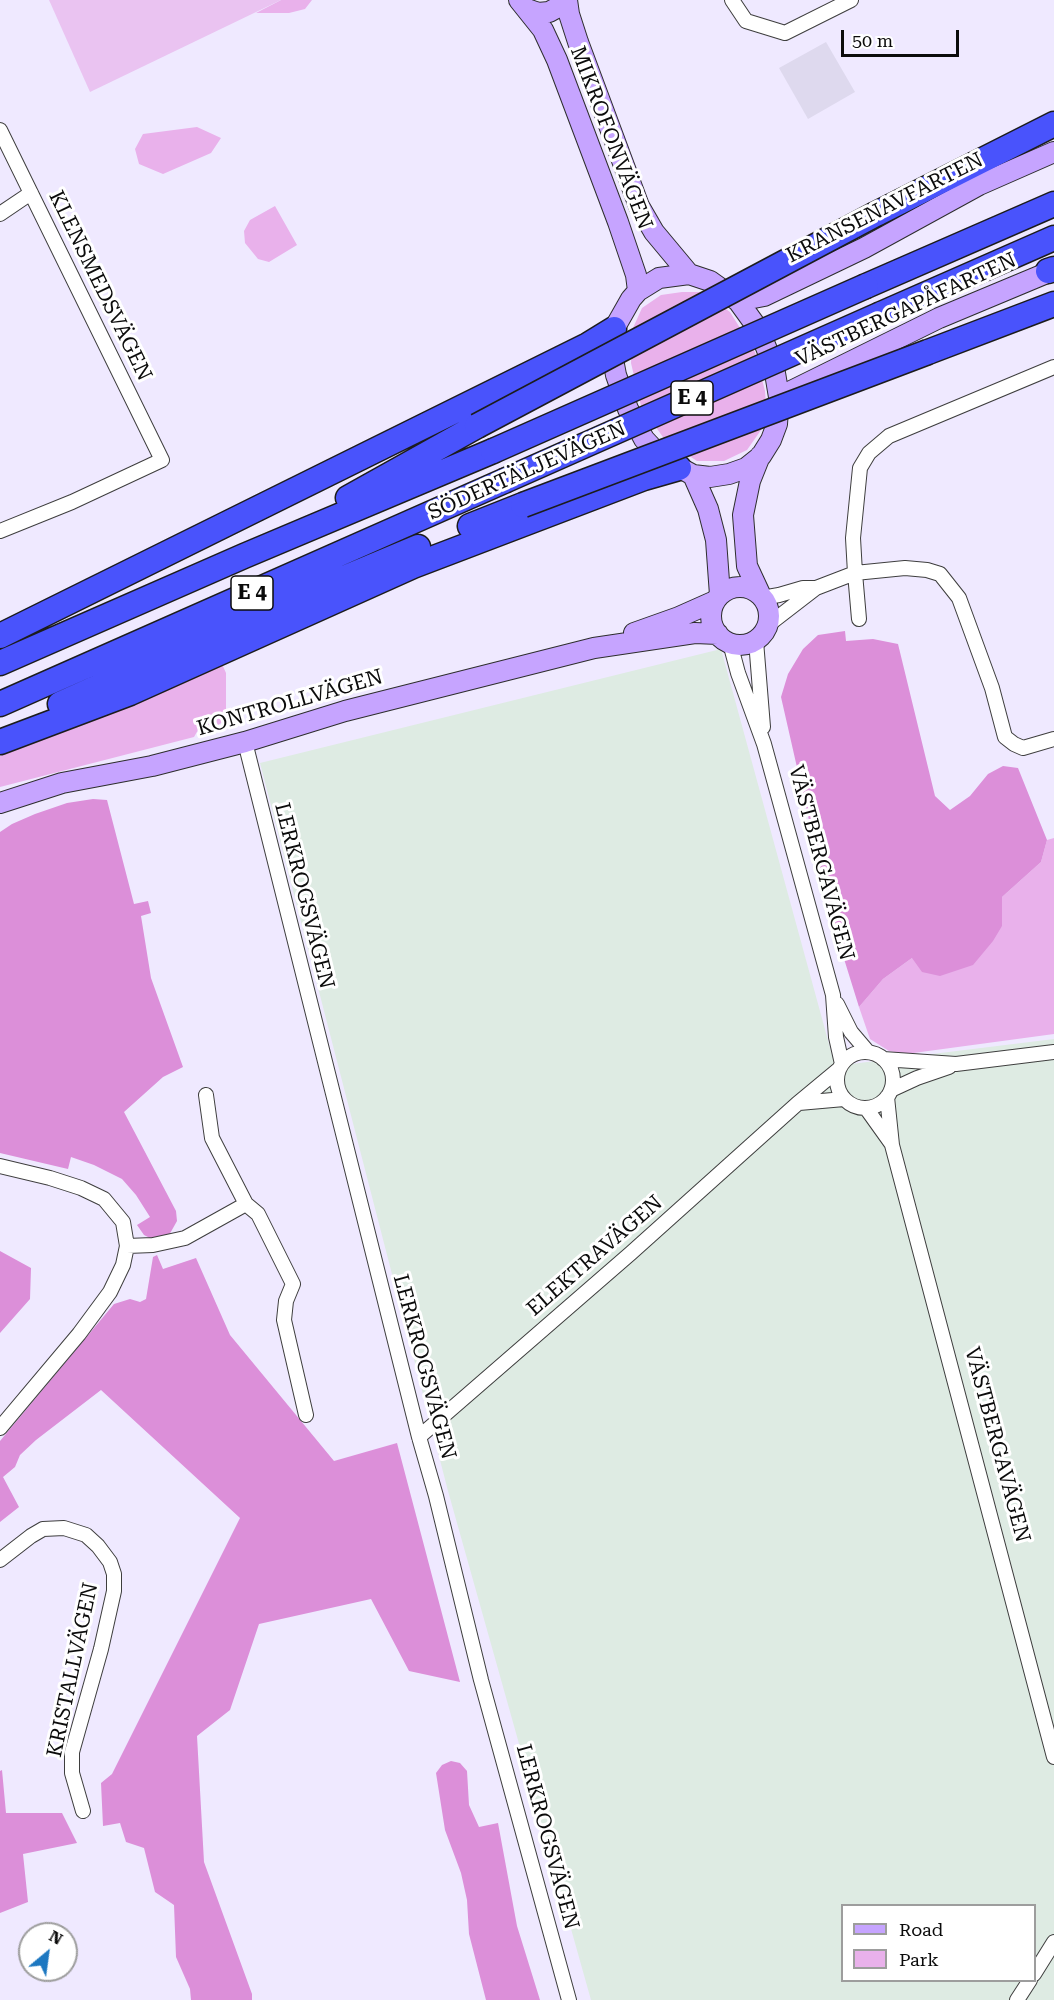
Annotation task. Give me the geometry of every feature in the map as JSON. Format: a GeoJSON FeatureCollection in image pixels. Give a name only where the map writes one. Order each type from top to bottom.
{"type":"FeatureCollection","features":[{"type":"Feature","properties":{"kind":"highway"},"geometry":{"type":"LineString","coordinates":[[244,556],[477,426],[876,214],[1054,124]]}},
{"type":"Feature","properties":{"kind":"highway","name":"SÖDERTÄLJEVÄGEN"},"geometry":{"type":"LineString","coordinates":[[0,663],[244,556],[493,451],[1054,204]]}},
{"type":"Feature","properties":{"kind":"highway","name":"SÖDERTÄLJEVÄGEN"},"geometry":{"type":"LineString","coordinates":[[0,704],[1054,238]]}},
{"type":"Feature","properties":{"kind":"highway"},"geometry":{"type":"LineString","coordinates":[[0,730],[330,583],[523,506],[1054,304]]}},
{"type":"Feature","properties":{"kind":"highway"},"geometry":{"type":"LineString","coordinates":[[0,636],[588,345],[614,329]]}},
{"type":"Feature","properties":{"kind":"highway"},"geometry":{"type":"LineString","coordinates":[[0,742],[130,693],[413,566],[644,478],[686,472]]}},
{"type":"Feature","properties":{"kind":"street","name":"MIKROFONVÄGEN"},"geometry":{"type":"LineString","coordinates":[[523,4],[538,13],[549,12],[566,0]]}},
{"type":"Feature","properties":{"kind":"street","name":"MIKROFONVÄGEN"},"geometry":{"type":"LineString","coordinates":[[566,0],[578,42],[639,206],[654,232],[689,274]]}},
{"type":"Feature","properties":{"kind":"street"},"geometry":{"type":"LineString","coordinates":[[732,0],[746,21],[784,33],[851,0]]}},
{"type":"Feature","properties":{"kind":"street","name":"MIKROFONVÄGEN"},"geometry":{"type":"LineString","coordinates":[[523,4],[543,30],[557,60],[618,222],[636,275],[638,291]]}},
{"type":"Feature","properties":{"kind":"street","name":"KLENSMEDSVÄGEN"},"geometry":{"type":"LineString","coordinates":[[0,130],[162,460],[72,502],[0,531]]}},
{"type":"Feature","properties":{"kind":"street","name":"KRANSENAVFARTEN"},"geometry":{"type":"LineString","coordinates":[[738,301],[764,296],[864,248],[979,185],[1054,152]]}},
{"type":"Feature","properties":{"kind":"street"},"geometry":{"type":"LineString","coordinates":[[0,214],[31,194]]}},
{"type":"Feature","properties":{"kind":"street","name":"VÄSTBERGAPÅFARTEN"},"geometry":{"type":"LineString","coordinates":[[779,397],[939,318],[1052,270]]}},
{"type":"Feature","properties":{"kind":"street"},"geometry":{"type":"LineString","coordinates":[[686,472],[708,509],[716,540],[717,598],[711,620],[724,639],[738,645],[749,645],[764,634],[768,625],[769,610],[747,567],[743,515],[750,480],[777,424],[779,397],[774,367],[759,330],[738,301],[710,281],[689,274],[659,278],[630,299],[614,329],[611,349],[616,375],[628,409],[644,438],[662,458],[686,472],[710,477],[746,468],[761,456]]}},
{"type":"Feature","properties":{"kind":"street"},"geometry":{"type":"LineString","coordinates":[[859,619],[853,538],[861,468],[869,453],[889,436],[1054,368]]}},
{"type":"Feature","properties":{"kind":"street"},"geometry":{"type":"LineString","coordinates":[[717,598],[728,590],[738,587],[750,588],[761,596],[779,596],[803,588],[816,588],[855,573],[905,568],[940,574],[959,598],[992,688],[1005,737],[1023,748],[1054,739]]}},
{"type":"Feature","properties":{"kind":"street"},"geometry":{"type":"LineString","coordinates":[[768,625],[816,588]]}},
{"type":"Feature","properties":{"kind":"street","name":"KONTROLLVÄGEN"},"geometry":{"type":"LineString","coordinates":[[0,803],[62,783],[152,766],[245,742],[345,711],[594,648],[680,617],[717,598]]}},
{"type":"Feature","properties":{"kind":"street","name":"KONTROLLVÄGEN"},"geometry":{"type":"LineString","coordinates":[[594,648],[695,633],[724,639]]}},
{"type":"Feature","properties":{"kind":"street","name":"VÄSTBERGAVÄGEN"},"geometry":{"type":"LineString","coordinates":[[724,639],[764,744],[832,995],[840,1067]]}},
{"type":"Feature","properties":{"kind":"street","name":"VÄSTBERGAVÄGEN"},"geometry":{"type":"LineString","coordinates":[[756,640],[764,744]]}},
{"type":"Feature","properties":{"kind":"street","name":"LERKROGSVÄGEN"},"geometry":{"type":"LineString","coordinates":[[245,742],[481,1680],[569,2000]]}},
{"type":"Feature","properties":{"kind":"street","name":"VÄSTBERGAVÄGEN"},"geometry":{"type":"LineString","coordinates":[[832,995],[851,1032],[868,1052]]}},
{"type":"Feature","properties":{"kind":"street"},"geometry":{"type":"LineString","coordinates":[[956,1064],[917,1077],[889,1093],[874,1106],[866,1108],[858,1107],[844,1099],[837,1085],[840,1067],[853,1054],[868,1052],[883,1059],[956,1064],[1054,1053]]}},
{"type":"Feature","properties":{"kind":"street"},"geometry":{"type":"LineString","coordinates":[[883,1059],[892,1073],[889,1093]]}},
{"type":"Feature","properties":{"kind":"street","name":"ELEKTRAVÄGEN"},"geometry":{"type":"LineString","coordinates":[[419,1437],[840,1067]]}},
{"type":"Feature","properties":{"kind":"street","name":"VÄSTBERGAVÄGEN"},"geometry":{"type":"LineString","coordinates":[[889,1093],[892,1145],[1054,1757]]}},
{"type":"Feature","properties":{"kind":"street"},"geometry":{"type":"LineString","coordinates":[[206,1095],[212,1138],[246,1204],[258,1215],[293,1284],[286,1301],[284,1320],[306,1415]]}},
{"type":"Feature","properties":{"kind":"street"},"geometry":{"type":"LineString","coordinates":[[797,1104],[844,1099]]}},
{"type":"Feature","properties":{"kind":"street","name":"VÄSTBERGAVÄGEN"},"geometry":{"type":"LineString","coordinates":[[866,1108],[892,1145]]}},
{"type":"Feature","properties":{"kind":"street"},"geometry":{"type":"LineString","coordinates":[[0,1166],[50,1178],[104,1198],[123,1222],[127,1246],[123,1265],[110,1292],[79,1334],[0,1428]]}},
{"type":"Feature","properties":{"kind":"street"},"geometry":{"type":"LineString","coordinates":[[127,1246],[153,1245],[186,1238],[246,1204]]}},
{"type":"Feature","properties":{"kind":"street","name":"KRISTALLVÄGEN"},"geometry":{"type":"LineString","coordinates":[[0,1560],[43,1529],[64,1528],[86,1535],[98,1546],[112,1568],[114,1592],[72,1752],[72,1773],[83,1811]]}},
{"type":"Feature","properties":{"kind":"street"},"geometry":{"type":"LineString","coordinates":[[1036,1972],[1054,1942]]}},
{"type":"Feature","properties":{"kind":"street"},"geometry":{"type":"LineString","coordinates":[[1017,2000],[1029,1982]]}},
{"type":"Feature","properties":{"kind":"shaded area"},"geometry":{"type":"Polygon","coordinates":[[[49,0],[281,0],[90,92],[49,0]]]}},
{"type":"Feature","properties":{"kind":"shaded area"},"geometry":{"type":"Polygon","coordinates":[[[826,42],[855,92],[808,119],[779,68],[826,42]]]}},
{"type":"Feature","properties":{"kind":"shaded area"},"geometry":{"type":"Polygon","coordinates":[[[845,631],[846,641],[873,639],[898,644],[935,796],[950,810],[970,796],[988,774],[1003,766],[1018,768],[1047,840],[1041,862],[1002,897],[1002,926],[973,965],[940,976],[922,972],[912,958],[883,979],[859,1007],[831,917],[781,697],[788,674],[803,649],[818,635],[845,631]]]}},
{"type":"Feature","properties":{"kind":"shaded area"},"geometry":{"type":"Polygon","coordinates":[[[721,649],[835,1066],[1054,1039],[1054,2000],[591,2000],[448,1491],[260,763],[721,649]]]}},
{"type":"Feature","properties":{"kind":"shaded area"},"geometry":{"type":"Polygon","coordinates":[[[93,799],[107,800],[134,904],[148,901],[151,913],[141,916],[151,978],[183,1067],[163,1077],[124,1112],[176,1211],[177,1221],[168,1237],[154,1240],[144,1235],[137,1225],[150,1217],[122,1179],[71,1157],[68,1169],[0,1153],[0,832],[35,814],[67,803],[93,799]]]}},
{"type":"Feature","properties":{"kind":"shaded area"},"geometry":{"type":"Polygon","coordinates":[[[0,1251],[31,1268],[30,1299],[0,1333],[0,1251]]]}},
{"type":"Feature","properties":{"kind":"shaded area"},"geometry":{"type":"Polygon","coordinates":[[[157,1255],[163,1269],[196,1258],[230,1335],[334,1461],[397,1443],[460,1682],[409,1671],[371,1599],[259,1624],[230,1710],[197,1736],[204,1862],[252,1994],[252,2000],[191,2000],[190,1989],[176,1957],[174,1905],[155,1892],[144,1848],[126,1842],[120,1823],[103,1826],[101,1783],[112,1774],[240,1518],[101,1390],[36,1440],[20,1455],[15,1467],[3,1477],[19,1507],[0,1522],[0,1441],[114,1304],[130,1299],[140,1302],[146,1299],[153,1257],[157,1255]]]}},
{"type":"Feature","properties":{"kind":"shaded area"},"geometry":{"type":"Polygon","coordinates":[[[451,1761],[460,1763],[467,1771],[469,1805],[479,1827],[498,1823],[517,1926],[540,2000],[486,2000],[469,1934],[467,1900],[461,1873],[445,1830],[436,1773],[442,1765],[451,1761]]]}},
{"type":"Feature","properties":{"kind":"shaded area"},"geometry":{"type":"Polygon","coordinates":[[[2,1770],[6,1813],[62,1813],[77,1843],[23,1854],[28,1902],[0,1913],[0,1771],[2,1770]]]}},
{"type":"Feature","properties":{"kind":"green space"},"geometry":{"type":"Polygon","coordinates":[[[281,0],[312,0],[305,9],[289,13],[256,13],[281,0]]]}},
{"type":"Feature","properties":{"kind":"green space"},"geometry":{"type":"Polygon","coordinates":[[[197,127],[221,138],[211,153],[163,174],[139,164],[135,149],[143,134],[197,127]]]}},
{"type":"Feature","properties":{"kind":"green space"},"geometry":{"type":"Polygon","coordinates":[[[275,206],[297,245],[269,262],[258,259],[245,243],[244,231],[250,220],[275,206]]]}},
{"type":"Feature","properties":{"kind":"green space"},"geometry":{"type":"Polygon","coordinates":[[[699,292],[730,312],[755,352],[765,391],[766,405],[761,430],[747,450],[724,461],[697,461],[665,440],[641,406],[631,363],[633,328],[642,308],[661,295],[699,292]]]}},
{"type":"Feature","properties":{"kind":"green space"},"geometry":{"type":"Polygon","coordinates":[[[222,664],[226,673],[226,720],[218,725],[198,730],[194,737],[0,787],[0,756],[222,664]]]}},
{"type":"Feature","properties":{"kind":"green space"},"geometry":{"type":"Polygon","coordinates":[[[1054,838],[1054,1034],[906,1054],[889,1051],[870,1039],[859,1007],[883,979],[912,958],[1002,926],[1002,897],[1041,862],[1047,840],[1054,838]]]}}]}
